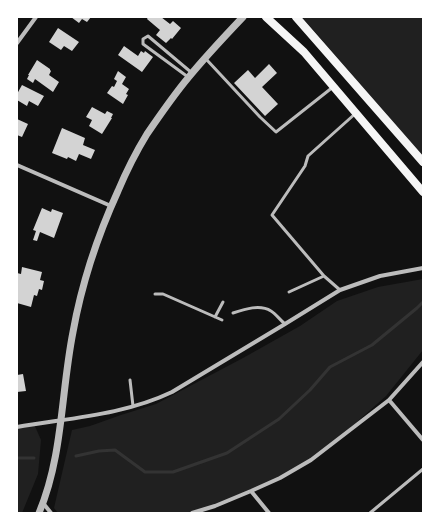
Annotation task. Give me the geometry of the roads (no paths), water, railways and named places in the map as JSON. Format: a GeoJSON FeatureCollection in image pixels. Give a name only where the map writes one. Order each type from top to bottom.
{"type":"FeatureCollection","features":[{"type":"Feature","properties":{"kind":"main road"},"geometry":{"type":"LineString","coordinates":[[266,17],[304,52],[423,192]]}},
{"type":"Feature","properties":{"kind":"main road"},"geometry":{"type":"LineString","coordinates":[[296,17],[423,162]]}},
{"type":"Feature","properties":{"kind":"street"},"geometry":{"type":"LineString","coordinates":[[17,43],[36,17]]}},
{"type":"Feature","properties":{"kind":"street"},"geometry":{"type":"LineString","coordinates":[[39,513],[52,467],[61,420],[72,333],[81,292],[98,236],[124,178],[146,135],[190,75],[242,17]]}},
{"type":"Feature","properties":{"kind":"street"},"geometry":{"type":"LineString","coordinates":[[17,165],[111,206]]}},
{"type":"Feature","properties":{"kind":"street"},"geometry":{"type":"LineString","coordinates":[[17,427],[80,418],[133,406],[161,397],[172,392],[340,290],[380,276],[423,268]]}},
{"type":"Feature","properties":{"kind":"street"},"geometry":{"type":"LineString","coordinates":[[192,513],[215,506],[251,491],[280,478],[311,460],[389,400],[423,362]]}},
{"type":"Feature","properties":{"kind":"street"},"geometry":{"type":"LineString","coordinates":[[389,400],[423,440]]}},
{"type":"Feature","properties":{"kind":"street"},"geometry":{"type":"LineString","coordinates":[[251,491],[269,513]]}},
{"type":"Feature","properties":{"kind":"street"},"geometry":{"type":"LineString","coordinates":[[43,503],[51,513]]}},
{"type":"Feature","properties":{"kind":"lane"},"geometry":{"type":"LineString","coordinates":[[148,36],[190,75],[143,44],[143,39],[148,36]]}},
{"type":"Feature","properties":{"kind":"lane"},"geometry":{"type":"LineString","coordinates":[[205,58],[276,132],[333,87]]}},
{"type":"Feature","properties":{"kind":"lane"},"geometry":{"type":"LineString","coordinates":[[340,290],[324,276],[272,215],[305,166],[308,156],[356,113]]}},
{"type":"Feature","properties":{"kind":"lane"},"geometry":{"type":"LineString","coordinates":[[289,292],[324,276]]}},
{"type":"Feature","properties":{"kind":"lane"},"geometry":{"type":"LineString","coordinates":[[156,294],[163,294],[222,320]]}},
{"type":"Feature","properties":{"kind":"lane"},"geometry":{"type":"LineString","coordinates":[[215,317],[222,302]]}},
{"type":"Feature","properties":{"kind":"lane"},"geometry":{"type":"LineString","coordinates":[[234,313],[253,308],[262,308],[271,311],[285,324]]}},
{"type":"Feature","properties":{"kind":"lane"},"geometry":{"type":"LineString","coordinates":[[130,380],[133,406]]}},
{"type":"Feature","properties":{"kind":"lane"},"geometry":{"type":"LineString","coordinates":[[370,513],[423,469]]}},
{"type":"Feature","properties":{"kind":"waterway"},"geometry":{"type":"LineString","coordinates":[[76,456],[99,451],[115,450],[145,472],[173,472],[227,453],[279,419],[310,390],[330,367],[372,345],[423,302]]}},
{"type":"Feature","properties":{"kind":"waterway"},"geometry":{"type":"LineString","coordinates":[[17,458],[34,458]]}}]}
